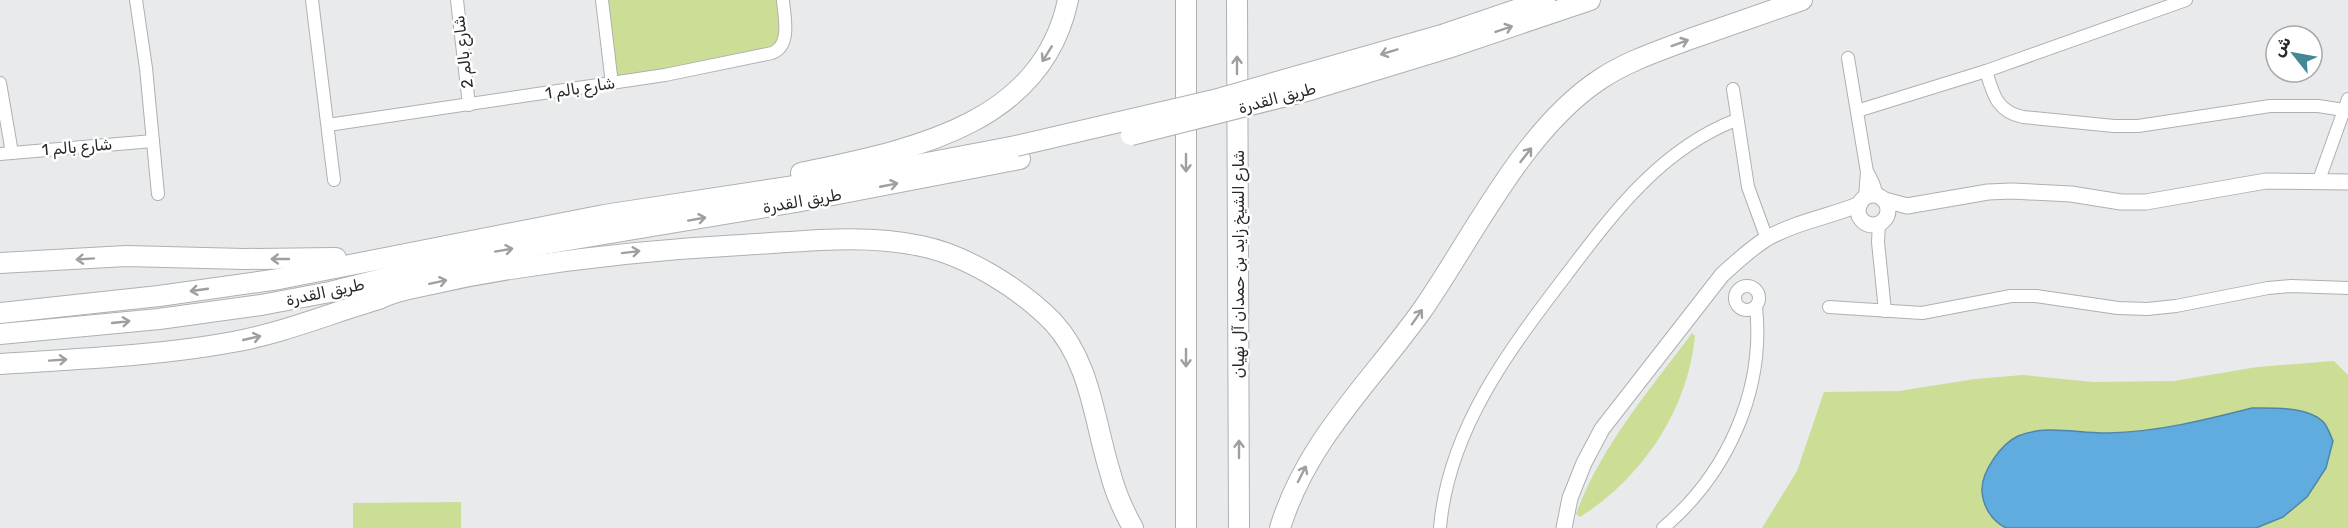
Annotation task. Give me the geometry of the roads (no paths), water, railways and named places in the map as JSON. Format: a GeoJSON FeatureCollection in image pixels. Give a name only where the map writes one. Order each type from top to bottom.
{"type":"FeatureCollection","features":[{"type":"Feature","properties":{"kind":"main road"},"geometry":{"type":"LineString","coordinates":[[699,201],[745,186],[910,148],[968,123],[1017,90],[1037,69],[1059,31],[1068,0]]}},
{"type":"Feature","properties":{"kind":"main road"},"geometry":{"type":"LineString","coordinates":[[1186,0],[1186,528]]}},
{"type":"Feature","properties":{"kind":"main road","name":"شارع الشيخ زايد بن حمدان آل نهيان"},"geometry":{"type":"LineString","coordinates":[[1237,0],[1239,528]]}},
{"type":"Feature","properties":{"kind":"main road","name":"طريق القدرة"},"geometry":{"type":"LineString","coordinates":[[1446,41],[1545,0]]}},
{"type":"Feature","properties":{"kind":"main road","name":"طريق القدرة"},"geometry":{"type":"LineString","coordinates":[[0,334],[159,319],[296,299],[478,255],[807,200],[1018,152],[1446,41],[1590,0]]}},
{"type":"Feature","properties":{"kind":"main road"},"geometry":{"type":"LineString","coordinates":[[1280,528],[1300,478],[1329,429],[1408,329],[1494,198],[1562,111],[1592,85],[1626,64],[1802,0]]}},
{"type":"Feature","properties":{"kind":"main road","name":"طريق القدرة"},"geometry":{"type":"LineString","coordinates":[[0,313],[159,296],[268,281],[604,215],[1018,152]]}},
{"type":"Feature","properties":{"kind":"main road","name":"طريق القدرة"},"geometry":{"type":"LineString","coordinates":[[0,364],[111,357],[235,342],[269,334],[379,299],[392,292],[473,274],[566,260],[639,251],[792,240],[875,240],[922,246],[957,256],[1017,293],[1040,310],[1060,331],[1085,377],[1109,471],[1133,528]]}},
{"type":"Feature","properties":{"kind":"main road","name":"طريق القدرة"},"geometry":{"type":"LineString","coordinates":[[0,263],[151,256],[244,260],[381,258]]}},
{"type":"Feature","properties":{"kind":"main road"},"geometry":{"type":"LineString","coordinates":[[159,319],[200,322],[289,313],[392,292]]}},
{"type":"Feature","properties":{"kind":"street"},"geometry":{"type":"LineString","coordinates":[[136,0],[158,194]]}},
{"type":"Feature","properties":{"kind":"street"},"geometry":{"type":"LineString","coordinates":[[312,0],[334,180]]}},
{"type":"Feature","properties":{"kind":"street","name":"شارع بالم 2"},"geometry":{"type":"LineString","coordinates":[[457,0],[470,105]]}},
{"type":"Feature","properties":{"kind":"street"},"geometry":{"type":"LineString","coordinates":[[602,0],[612,84]]}},
{"type":"Feature","properties":{"kind":"street","name":"شارع بالم 1"},"geometry":{"type":"LineString","coordinates":[[328,125],[612,84],[777,51],[785,35],[783,0]]}},
{"type":"Feature","properties":{"kind":"street"},"geometry":{"type":"LineString","coordinates":[[1857,111],[1986,71],[2186,0]]}},
{"type":"Feature","properties":{"kind":"street"},"geometry":{"type":"LineString","coordinates":[[1848,58],[1867,172],[1874,183],[1872,210],[1878,242],[1885,311]]}},
{"type":"Feature","properties":{"kind":"street"},"geometry":{"type":"LineString","coordinates":[[1986,71],[1997,103],[2013,115],[2114,126],[2139,126],[2270,106],[2346,104],[2319,180]]}},
{"type":"Feature","properties":{"kind":"street"},"geometry":{"type":"LineString","coordinates":[[0,83],[6,153]]}},
{"type":"Feature","properties":{"kind":"street"},"geometry":{"type":"LineString","coordinates":[[1733,89],[1748,187],[1767,239]]}},
{"type":"Feature","properties":{"kind":"street"},"geometry":{"type":"LineString","coordinates":[[1440,528],[1446,488],[1468,424],[1485,391],[1525,328],[1612,215],[1636,188],[1686,145],[1715,128],[1736,120]]}},
{"type":"Feature","properties":{"kind":"street","name":"شارع بالم 1"},"geometry":{"type":"LineString","coordinates":[[6,153],[153,141]]}},
{"type":"Feature","properties":{"kind":"street"},"geometry":{"type":"LineString","coordinates":[[1564,528],[1570,498],[1584,463],[1602,429],[1722,275],[1744,254],[1767,239],[1800,224],[1833,215],[2012,191],[2071,194],[2121,202],[2146,202],[2248,183],[2319,180],[2348,182]]}},
{"type":"Feature","properties":{"kind":"street"},"geometry":{"type":"LineString","coordinates":[[1829,307],[1922,312],[2019,296],[2036,296],[2118,308],[2147,309],[2176,306],[2268,288],[2291,286],[2348,288]]}},
{"type":"Feature","properties":{"kind":"street"},"geometry":{"type":"LineString","coordinates":[[1663,528],[1688,503],[1707,479],[1729,444],[1743,414],[1755,372],[1758,328],[1756,307]]}},
{"type":"Feature","properties":{"kind":"water"},"geometry":{"type":"Polygon","coordinates":[[[2252,408],[2291,409],[2310,414],[2325,424],[2333,441],[2326,468],[2307,497],[2283,517],[2256,528],[2006,528],[1993,517],[1984,503],[1983,484],[1993,459],[2005,445],[2029,432],[2052,430],[2127,432],[2163,428],[2252,408]]]}}]}
